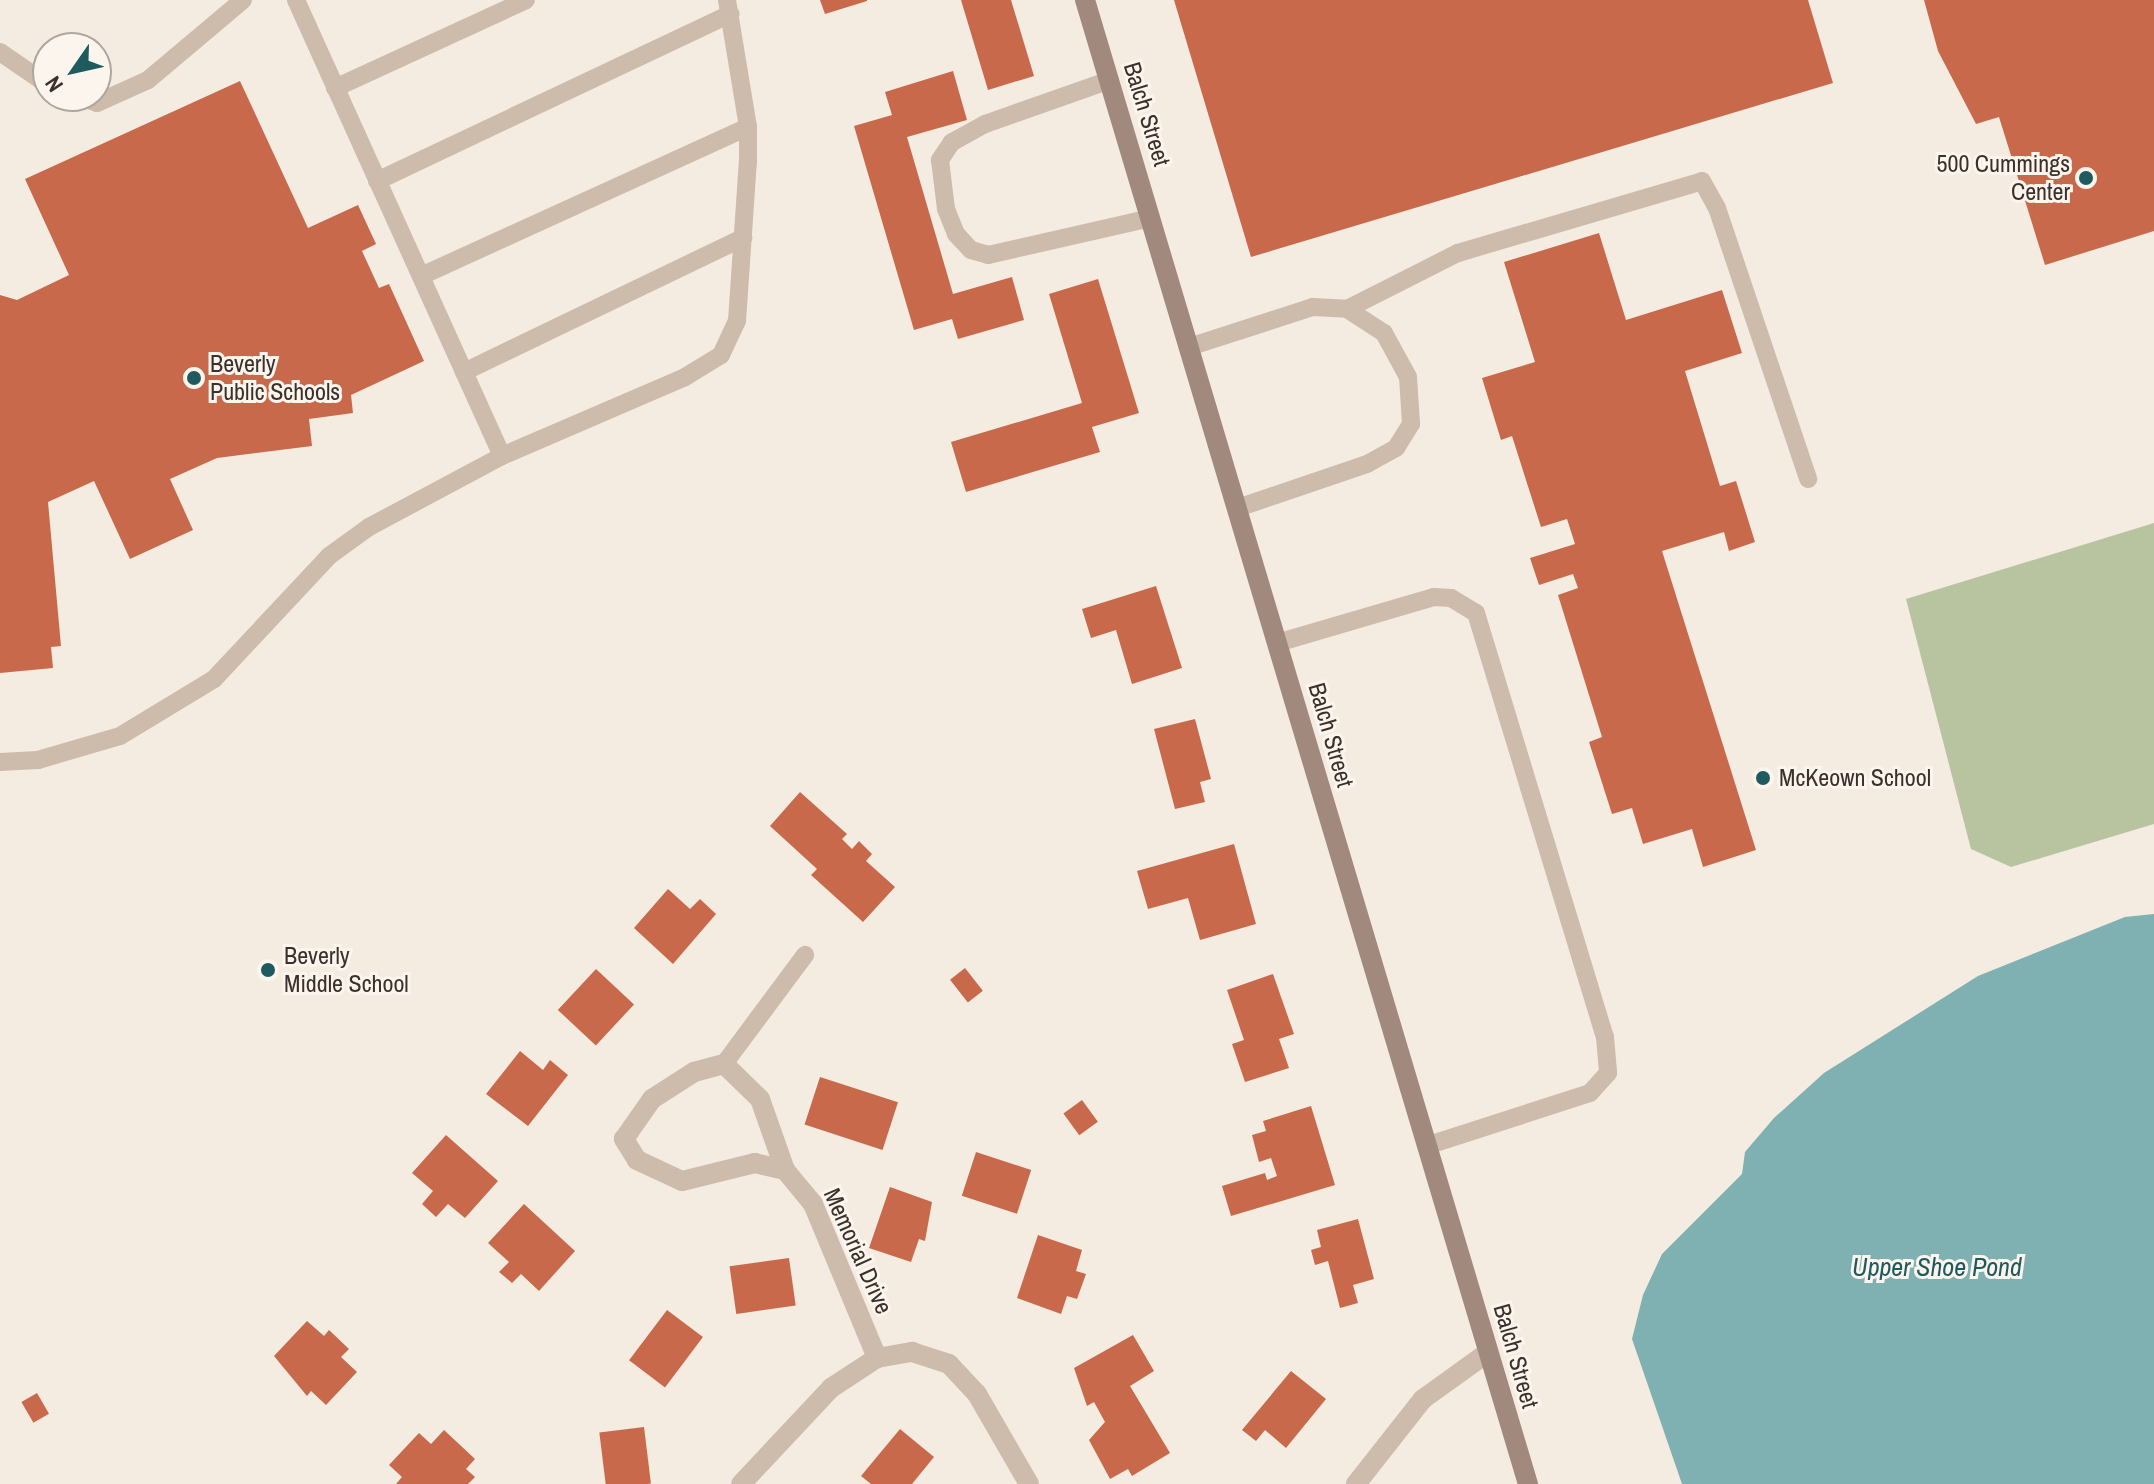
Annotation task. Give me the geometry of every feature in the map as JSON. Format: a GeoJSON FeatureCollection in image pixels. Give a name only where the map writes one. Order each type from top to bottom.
{"type":"FeatureCollection","features":[{"type":"Feature","properties":{"kind":"street","name":"Balch Street"},"geometry":{"type":"LineString","coordinates":[[1085,0],[1528,1484]]}},
{"type":"Feature","properties":{"kind":"street"},"geometry":{"type":"LineString","coordinates":[[724,1064],[694,1072],[652,1099],[624,1139],[637,1160],[682,1181],[755,1163],[785,1170]]}},
{"type":"Feature","properties":{"kind":"street","name":"Memorial Drive"},"geometry":{"type":"LineString","coordinates":[[724,1064],[760,1099],[785,1170],[813,1204],[877,1358]]}},
{"type":"Feature","properties":{"kind":"street"},"geometry":{"type":"LineString","coordinates":[[741,1484],[831,1388],[877,1358],[912,1352],[949,1364],[977,1394],[1029,1484]]}},
{"type":"Feature","properties":{"kind":"street"},"geometry":{"type":"LineString","coordinates":[[1356,1484],[1423,1399],[1487,1353]]}},
{"type":"Feature","properties":{"kind":"lane"},"geometry":{"type":"LineString","coordinates":[[112,96],[148,80],[243,0]]}},
{"type":"Feature","properties":{"kind":"lane"},"geometry":{"type":"LineString","coordinates":[[296,0],[502,456]]}},
{"type":"Feature","properties":{"kind":"lane"},"geometry":{"type":"LineString","coordinates":[[335,88],[526,0]]}},
{"type":"Feature","properties":{"kind":"lane"},"geometry":{"type":"LineString","coordinates":[[0,762],[38,760],[120,736],[214,679],[329,556],[369,527],[502,456],[685,377],[721,355],[737,321],[748,127],[729,7],[377,181]]}},
{"type":"Feature","properties":{"kind":"lane"},"geometry":{"type":"LineString","coordinates":[[0,52],[32,74]]}},
{"type":"Feature","properties":{"kind":"lane"},"geometry":{"type":"LineString","coordinates":[[1110,80],[985,124],[952,142],[940,160],[946,209],[956,234],[971,250],[988,255],[1151,218]]}},
{"type":"Feature","properties":{"kind":"lane"},"geometry":{"type":"LineString","coordinates":[[421,276],[748,127]]}},
{"type":"Feature","properties":{"kind":"lane"},"geometry":{"type":"LineString","coordinates":[[1347,309],[1458,253],[1702,181],[1717,208],[1808,479]]}},
{"type":"Feature","properties":{"kind":"lane"},"geometry":{"type":"LineString","coordinates":[[464,372],[743,238]]}},
{"type":"Feature","properties":{"kind":"lane"},"geometry":{"type":"LineString","coordinates":[[1189,347],[1313,307],[1347,309],[1384,333],[1408,377],[1411,424],[1396,448],[1367,464],[1238,508]]}},
{"type":"Feature","properties":{"kind":"lane"},"geometry":{"type":"LineString","coordinates":[[1277,643],[1434,597],[1451,598],[1476,613],[1605,1037],[1608,1073],[1590,1093],[1426,1146]]}},
{"type":"Feature","properties":{"kind":"lane"},"geometry":{"type":"LineString","coordinates":[[724,1064],[805,955]]}},
{"type":"Feature","properties":{"kind":"green space"},"geometry":{"type":"Polygon","coordinates":[[[2154,523],[2154,824],[2011,867],[1971,849],[1906,599],[2154,523]]]}},
{"type":"Feature","properties":{"kind":"water","name":"Upper Shoe Pond"},"geometry":{"type":"Polygon","coordinates":[[[2154,914],[2154,1484],[1682,1484],[1632,1339],[1643,1295],[1662,1254],[1742,1174],[1745,1152],[1774,1118],[1824,1073],[1978,976],[2125,917],[2154,914]]]}},
{"type":"Feature","properties":{"kind":"building"},"geometry":{"type":"Polygon","coordinates":[[[820,0],[867,0],[867,1],[825,14],[820,0]]]}},
{"type":"Feature","properties":{"kind":"building"},"geometry":{"type":"Polygon","coordinates":[[[961,0],[1011,0],[1034,76],[988,90],[961,0]]]}},
{"type":"Feature","properties":{"kind":"building"},"geometry":{"type":"Polygon","coordinates":[[[1174,0],[1808,0],[1833,83],[1251,257],[1174,0]]]}},
{"type":"Feature","properties":{"kind":"building","name":"500 Cummings Center"},"geometry":{"type":"Polygon","coordinates":[[[1924,0],[2154,0],[2154,231],[2045,265],[1999,117],[1976,124],[1938,51],[1924,0]]]}},
{"type":"Feature","properties":{"kind":"building"},"geometry":{"type":"Polygon","coordinates":[[[953,71],[967,120],[907,137],[953,294],[1012,277],[1024,320],[958,339],[952,319],[914,330],[854,126],[892,115],[885,92],[953,71]]]}},
{"type":"Feature","properties":{"kind":"building","name":"Beverly Public Schools"},"geometry":{"type":"Polygon","coordinates":[[[240,81],[308,228],[358,205],[376,244],[362,251],[379,288],[389,284],[424,361],[351,395],[353,413],[309,419],[312,446],[217,458],[170,479],[193,530],[130,559],[94,481],[48,502],[61,646],[51,647],[53,668],[0,673],[0,295],[17,300],[69,275],[25,179],[240,81]]]}},
{"type":"Feature","properties":{"kind":"building"},"geometry":{"type":"Polygon","coordinates":[[[1599,233],[1626,320],[1722,290],[1742,353],[1685,371],[1720,486],[1736,481],[1755,542],[1729,551],[1724,532],[1662,551],[1756,850],[1703,867],[1692,829],[1643,844],[1632,808],[1612,814],[1589,742],[1602,737],[1558,595],[1578,588],[1573,574],[1539,585],[1530,558],[1575,544],[1567,519],[1541,527],[1512,436],[1501,440],[1482,378],[1535,362],[1504,262],[1599,233]]]}},
{"type":"Feature","properties":{"kind":"building"},"geometry":{"type":"Polygon","coordinates":[[[1098,279],[1139,413],[1092,427],[1100,452],[966,492],[951,442],[1082,403],[1049,294],[1098,279]]]}},
{"type":"Feature","properties":{"kind":"building"},"geometry":{"type":"Polygon","coordinates":[[[1156,586],[1182,668],[1132,684],[1116,630],[1091,638],[1082,609],[1156,586]]]}},
{"type":"Feature","properties":{"kind":"building"},"geometry":{"type":"Polygon","coordinates":[[[1195,719],[1211,779],[1200,782],[1205,802],[1175,809],[1154,729],[1195,719]]]}},
{"type":"Feature","properties":{"kind":"building"},"geometry":{"type":"Polygon","coordinates":[[[800,792],[847,834],[842,839],[852,849],[859,841],[872,854],[866,861],[895,887],[863,922],[811,875],[817,869],[770,826],[800,792]]]}},
{"type":"Feature","properties":{"kind":"building"},"geometry":{"type":"Polygon","coordinates":[[[1234,844],[1256,924],[1200,940],[1188,898],[1148,909],[1137,871],[1234,844]]]}},
{"type":"Feature","properties":{"kind":"building"},"geometry":{"type":"Polygon","coordinates":[[[668,889],[690,909],[700,899],[716,914],[673,964],[634,928],[668,889]]]}},
{"type":"Feature","properties":{"kind":"building"},"geometry":{"type":"Polygon","coordinates":[[[965,968],[983,991],[968,1003],[950,980],[965,968]]]}},
{"type":"Feature","properties":{"kind":"building"},"geometry":{"type":"Polygon","coordinates":[[[596,969],[634,1004],[596,1045],[558,1010],[596,969]]]}},
{"type":"Feature","properties":{"kind":"building"},"geometry":{"type":"Polygon","coordinates":[[[1273,974],[1294,1034],[1279,1039],[1289,1068],[1245,1082],[1232,1044],[1244,1040],[1227,990],[1273,974]]]}},
{"type":"Feature","properties":{"kind":"building"},"geometry":{"type":"Polygon","coordinates":[[[520,1051],[543,1070],[550,1060],[568,1075],[528,1126],[486,1094],[520,1051]]]}},
{"type":"Feature","properties":{"kind":"building"},"geometry":{"type":"Polygon","coordinates":[[[820,1077],[898,1102],[883,1150],[805,1125],[820,1077]]]}},
{"type":"Feature","properties":{"kind":"building"},"geometry":{"type":"Polygon","coordinates":[[[1082,1100],[1098,1122],[1079,1135],[1063,1114],[1082,1100]]]}},
{"type":"Feature","properties":{"kind":"building"},"geometry":{"type":"Polygon","coordinates":[[[1311,1106],[1335,1185],[1231,1216],[1222,1186],[1265,1173],[1267,1180],[1277,1176],[1271,1158],[1259,1162],[1252,1135],[1266,1131],[1263,1121],[1311,1106]]]}},
{"type":"Feature","properties":{"kind":"building"},"geometry":{"type":"Polygon","coordinates":[[[446,1135],[498,1181],[465,1218],[448,1204],[436,1217],[422,1204],[433,1191],[412,1173],[446,1135]]]}},
{"type":"Feature","properties":{"kind":"building"},"geometry":{"type":"Polygon","coordinates":[[[976,1152],[1031,1170],[1017,1214],[962,1196],[976,1152]]]}},
{"type":"Feature","properties":{"kind":"building"},"geometry":{"type":"Polygon","coordinates":[[[890,1187],[932,1202],[925,1241],[919,1239],[911,1262],[869,1248],[890,1187]]]}},
{"type":"Feature","properties":{"kind":"building"},"geometry":{"type":"Polygon","coordinates":[[[524,1204],[575,1251],[539,1291],[521,1274],[512,1283],[499,1272],[509,1262],[488,1243],[524,1204]]]}},
{"type":"Feature","properties":{"kind":"building"},"geometry":{"type":"Polygon","coordinates":[[[1358,1219],[1374,1279],[1353,1285],[1358,1303],[1340,1308],[1328,1261],[1315,1265],[1311,1250],[1321,1247],[1317,1230],[1358,1219]]]}},
{"type":"Feature","properties":{"kind":"building"},"geometry":{"type":"Polygon","coordinates":[[[1038,1235],[1082,1250],[1076,1271],[1086,1274],[1077,1299],[1067,1296],[1061,1314],[1017,1298],[1038,1235]]]}},
{"type":"Feature","properties":{"kind":"building"},"geometry":{"type":"Polygon","coordinates":[[[789,1258],[796,1306],[736,1314],[730,1266],[789,1258]]]}},
{"type":"Feature","properties":{"kind":"building"},"geometry":{"type":"Polygon","coordinates":[[[667,1310],[703,1337],[665,1387],[629,1360],[667,1310]]]}},
{"type":"Feature","properties":{"kind":"building"},"geometry":{"type":"Polygon","coordinates":[[[307,1321],[324,1336],[329,1330],[349,1349],[341,1357],[357,1372],[326,1405],[311,1391],[307,1396],[274,1356],[307,1321]]]}},
{"type":"Feature","properties":{"kind":"building"},"geometry":{"type":"Polygon","coordinates":[[[1133,1335],[1154,1371],[1130,1386],[1170,1453],[1132,1476],[1128,1469],[1110,1479],[1089,1440],[1105,1422],[1094,1402],[1087,1406],[1074,1368],[1133,1335]]]}},
{"type":"Feature","properties":{"kind":"building"},"geometry":{"type":"Polygon","coordinates":[[[1291,1371],[1326,1399],[1286,1448],[1265,1430],[1256,1441],[1242,1430],[1291,1371]]]}},
{"type":"Feature","properties":{"kind":"building"},"geometry":{"type":"Polygon","coordinates":[[[37,1393],[49,1414],[33,1423],[21,1402],[37,1393]]]}},
{"type":"Feature","properties":{"kind":"building"},"geometry":{"type":"Polygon","coordinates":[[[644,1427],[651,1484],[606,1484],[599,1432],[644,1427]]]}},
{"type":"Feature","properties":{"kind":"building"},"geometry":{"type":"Polygon","coordinates":[[[900,1429],[934,1457],[912,1484],[871,1484],[861,1476],[900,1429]]]}},
{"type":"Feature","properties":{"kind":"building"},"geometry":{"type":"Polygon","coordinates":[[[444,1430],[475,1459],[466,1469],[475,1477],[468,1484],[396,1484],[402,1477],[389,1465],[419,1433],[431,1444],[444,1430]]]}},
{"type":"Feature","properties":{"kind":"place","name":"500 Cummings Center"},"geometry":{"type":"Point","coordinates":[2086,178]}},
{"type":"Feature","properties":{"kind":"place","name":"Beverly Public Schools"},"geometry":{"type":"Point","coordinates":[194,378]}},
{"type":"Feature","properties":{"kind":"place","name":"McKeown School"},"geometry":{"type":"Point","coordinates":[1763,778]}},
{"type":"Feature","properties":{"kind":"place","name":"Beverly Middle School"},"geometry":{"type":"Point","coordinates":[268,970]}}]}
